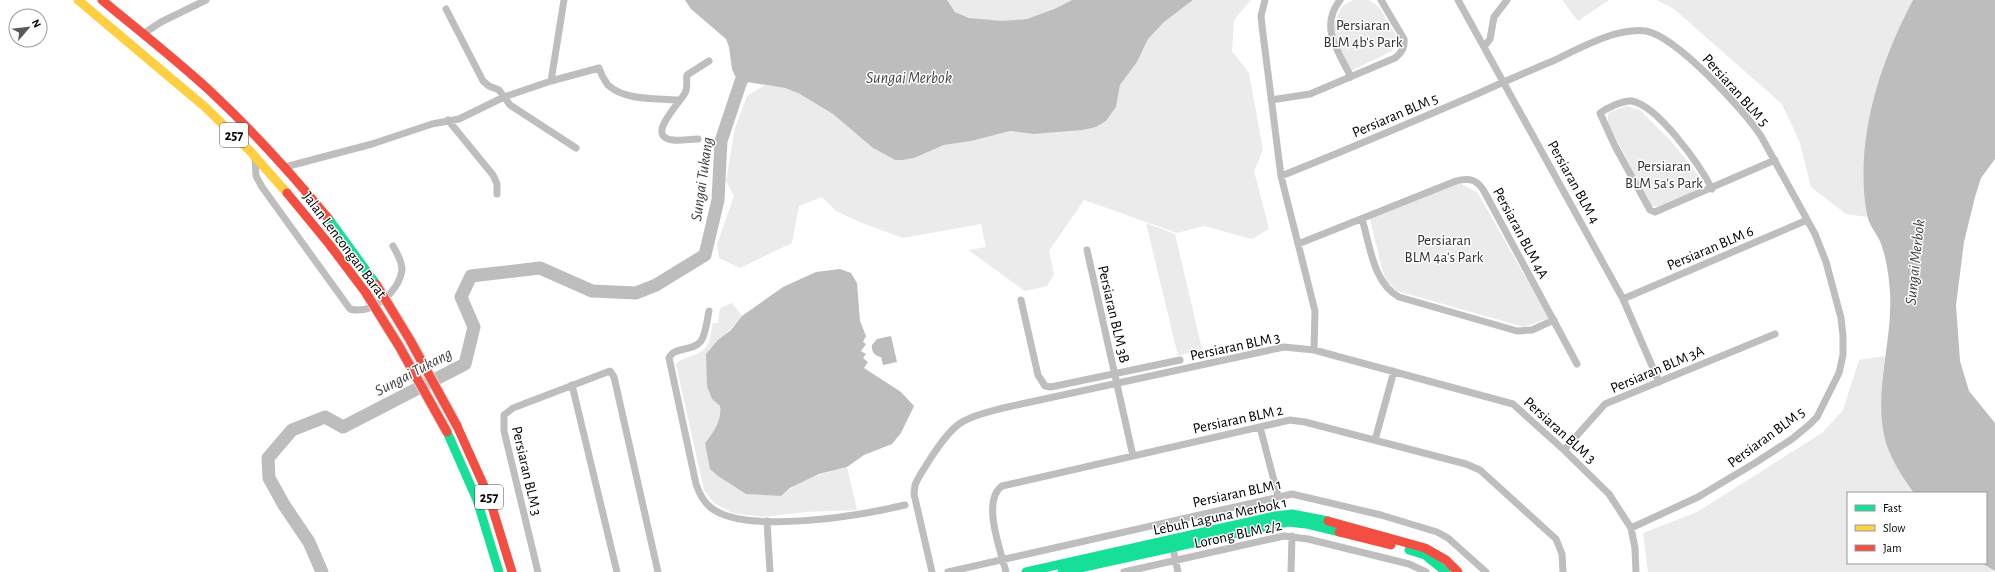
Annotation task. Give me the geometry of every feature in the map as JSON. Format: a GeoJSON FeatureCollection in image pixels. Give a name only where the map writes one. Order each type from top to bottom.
{"type":"FeatureCollection","features":[{"type":"Feature","properties":{"kind":"main road","name":"Jalan Lencongan Barat"},"geometry":{"type":"LineString","coordinates":[[78,0],[194,97],[255,157],[325,238],[366,293],[411,366],[447,432],[472,489],[499,572]]}},
{"type":"Feature","properties":{"kind":"main road","name":"Jalan Lencongan Barat"},"geometry":{"type":"LineString","coordinates":[[102,0],[224,105],[285,167],[351,249],[376,284],[410,340],[457,426],[483,483],[498,522],[512,572]]}},
{"type":"Feature","properties":{"kind":"main road","name":"Lebuh Laguna Merbok 1"},"geometry":{"type":"LineString","coordinates":[[1062,572],[1275,516],[1300,515],[1425,548],[1440,556],[1458,572]]}},
{"type":"Feature","properties":{"kind":"main road","name":"Lebuh Laguna Merbok 1"},"geometry":{"type":"LineString","coordinates":[[1026,572],[1295,522],[1425,555],[1446,572]]}},
{"type":"Feature","properties":{"kind":"street"},"geometry":{"type":"LineString","coordinates":[[142,34],[161,22],[206,0]]}},
{"type":"Feature","properties":{"kind":"street"},"geometry":{"type":"LineString","coordinates":[[551,81],[564,0]]}},
{"type":"Feature","properties":{"kind":"street"},"geometry":{"type":"LineString","coordinates":[[1265,0],[1262,26],[1271,100],[1282,176],[1315,312],[1314,350]]}},
{"type":"Feature","properties":{"kind":"street"},"geometry":{"type":"LineString","coordinates":[[1340,0],[1331,15],[1330,29],[1337,49],[1351,77]]}},
{"type":"Feature","properties":{"kind":"street"},"geometry":{"type":"LineString","coordinates":[[1271,100],[1310,94],[1395,58],[1403,49],[1404,45],[1401,33],[1381,0]]}},
{"type":"Feature","properties":{"kind":"street","name":"Persiaran BLM 4"},"geometry":{"type":"LineString","coordinates":[[1458,0],[1623,299],[1659,382]]}},
{"type":"Feature","properties":{"kind":"street"},"geometry":{"type":"LineString","coordinates":[[1484,47],[1490,39],[1494,17],[1507,0]]}},
{"type":"Feature","properties":{"kind":"street"},"geometry":{"type":"LineString","coordinates":[[446,9],[479,75],[489,86],[500,90],[510,105],[576,148]]}},
{"type":"Feature","properties":{"kind":"street","name":"Persiaran BLM 5"},"geometry":{"type":"LineString","coordinates":[[1282,176],[1612,35],[1630,31],[1654,34],[1691,60],[1708,75],[1751,122],[1775,160],[1807,220],[1826,262],[1841,318],[1843,355],[1839,373],[1823,407],[1809,425],[1755,463],[1698,497],[1631,528]]}},
{"type":"Feature","properties":{"kind":"street"},"geometry":{"type":"LineString","coordinates":[[698,139],[674,141],[667,139],[662,133],[662,127],[678,100],[686,91],[687,75],[708,61]]}},
{"type":"Feature","properties":{"kind":"street"},"geometry":{"type":"LineString","coordinates":[[285,167],[372,144],[432,124],[459,119],[504,97],[551,81],[599,68],[607,84],[621,94],[638,97],[678,100]]}},
{"type":"Feature","properties":{"kind":"street"},"geometry":{"type":"LineString","coordinates":[[1712,189],[1702,170],[1689,153],[1674,135],[1645,107],[1627,101],[1600,113],[1615,146],[1652,212],[1661,211],[1712,189],[1775,160]]}},
{"type":"Feature","properties":{"kind":"street"},"geometry":{"type":"LineString","coordinates":[[448,120],[493,175],[497,184],[497,194]]}},
{"type":"Feature","properties":{"kind":"street"},"geometry":{"type":"LineString","coordinates":[[255,157],[256,176],[262,187],[350,308],[363,310],[389,296],[395,288],[402,270],[401,262],[393,246]]}},
{"type":"Feature","properties":{"kind":"street","name":"Persiaran BLM 4A"},"geometry":{"type":"LineString","coordinates":[[1298,244],[1456,181],[1464,179],[1475,181],[1482,188],[1577,364]]}},
{"type":"Feature","properties":{"kind":"street"},"geometry":{"type":"LineString","coordinates":[[1362,219],[1380,278],[1387,290],[1399,297],[1517,331],[1532,330],[1554,320]]}},
{"type":"Feature","properties":{"kind":"street","name":"Persiaran BLM 6"},"geometry":{"type":"LineString","coordinates":[[1623,299],[1807,220]]}},
{"type":"Feature","properties":{"kind":"street","name":"Persiaran BLM 3B"},"geometry":{"type":"LineString","coordinates":[[1087,250],[1133,456]]}},
{"type":"Feature","properties":{"kind":"street"},"geometry":{"type":"LineString","coordinates":[[1021,300],[1038,375],[1044,386],[1051,387],[1180,360]]}},
{"type":"Feature","properties":{"kind":"street"},"geometry":{"type":"LineString","coordinates":[[709,311],[701,341],[696,346],[671,354],[669,358],[696,484],[701,496],[710,508],[739,519],[767,521],[854,516],[905,505]]}},
{"type":"Feature","properties":{"kind":"street","name":"Persiaran BLM 3A"},"geometry":{"type":"LineString","coordinates":[[1564,450],[1605,404],[1775,334]]}},
{"type":"Feature","properties":{"kind":"street","name":"Persiaran BLM 3"},"geometry":{"type":"LineString","coordinates":[[932,572],[914,494],[914,485],[952,429],[966,420],[982,414],[1278,348],[1314,350],[1507,401],[1518,408],[1605,488],[1631,528],[1635,548],[1636,572]]}},
{"type":"Feature","properties":{"kind":"street","name":"Persiaran BLM 3"},"geometry":{"type":"LineString","coordinates":[[538,572],[504,431],[503,420],[508,411],[513,408],[610,371],[614,377],[658,572]]}},
{"type":"Feature","properties":{"kind":"street"},"geometry":{"type":"LineString","coordinates":[[1375,440],[1394,372]]}},
{"type":"Feature","properties":{"kind":"street"},"geometry":{"type":"LineString","coordinates":[[572,385],[617,572]]}},
{"type":"Feature","properties":{"kind":"street","name":"Persiaran BLM 2"},"geometry":{"type":"LineString","coordinates":[[1006,572],[992,510],[993,500],[999,488],[1006,485],[1260,426],[1297,420],[1466,464],[1480,470],[1556,539],[1562,554],[1562,572]]}},
{"type":"Feature","properties":{"kind":"street"},"geometry":{"type":"LineString","coordinates":[[1260,426],[1278,496]]}},
{"type":"Feature","properties":{"kind":"street","name":"Persiaran BLM 1"},"geometry":{"type":"LineString","coordinates":[[1003,559],[1278,496],[1298,494],[1380,515],[1437,532],[1448,538],[1486,572]]}},
{"type":"Feature","properties":{"kind":"street"},"geometry":{"type":"LineString","coordinates":[[767,521],[770,572]]}},
{"type":"Feature","properties":{"kind":"street","name":"Lorong BLM 2/2"},"geometry":{"type":"LineString","coordinates":[[1124,572],[1276,536],[1292,536],[1426,572]]}},
{"type":"Feature","properties":{"kind":"street"},"geometry":{"type":"LineString","coordinates":[[1291,572],[1292,536]]}},
{"type":"Feature","properties":{"kind":"street"},"geometry":{"type":"LineString","coordinates":[[1172,544],[1178,572]]}},
{"type":"Feature","properties":{"kind":"street"},"geometry":{"type":"LineString","coordinates":[[948,572],[1003,559]]}},
{"type":"Feature","properties":{"kind":"green space"},"geometry":{"type":"Polygon","coordinates":[[[947,0],[1072,0],[1032,18],[990,21],[963,16],[951,7],[947,0]]]}},
{"type":"Feature","properties":{"kind":"green space"},"geometry":{"type":"Polygon","coordinates":[[[1193,0],[1251,0],[1234,20],[1232,51],[1249,73],[1263,150],[1254,171],[1269,229],[1252,239],[1204,226],[1177,233],[1084,200],[1049,251],[1054,274],[1047,286],[1025,291],[968,250],[986,247],[981,224],[903,238],[862,223],[836,211],[822,197],[799,206],[792,243],[740,268],[719,258],[717,244],[734,196],[726,181],[735,128],[747,96],[765,85],[785,88],[811,99],[833,114],[873,148],[895,160],[914,158],[944,145],[971,141],[1010,131],[1034,134],[1083,130],[1096,127],[1106,121],[1116,107],[1120,85],[1137,62],[1148,39],[1164,22],[1193,0]]]}},
{"type":"Feature","properties":{"kind":"green space","name":"Persiaran BLM 4b's Park"},"geometry":{"type":"Polygon","coordinates":[[[1353,0],[1369,0],[1379,7],[1398,39],[1392,51],[1351,71],[1336,39],[1333,27],[1342,6],[1353,0]]]}},
{"type":"Feature","properties":{"kind":"green space"},"geometry":{"type":"Polygon","coordinates":[[[1562,0],[1609,0],[1578,21],[1562,0]]]}},
{"type":"Feature","properties":{"kind":"green space"},"geometry":{"type":"Polygon","coordinates":[[[1657,0],[1913,0],[1889,52],[1873,105],[1865,160],[1867,217],[1846,214],[1811,187],[1800,143],[1782,104],[1674,9],[1657,0]]]}},
{"type":"Feature","properties":{"kind":"green space","name":"Persiaran BLM 5a's Park"},"geometry":{"type":"Polygon","coordinates":[[[1626,106],[1640,110],[1670,140],[1699,176],[1701,182],[1700,189],[1660,207],[1651,206],[1608,123],[1608,113],[1626,106]]]}},
{"type":"Feature","properties":{"kind":"green space","name":"Persiaran BLM 4a's Park"},"geometry":{"type":"Polygon","coordinates":[[[1459,183],[1477,192],[1549,318],[1524,327],[1397,291],[1386,280],[1370,219],[1459,183]]]}},
{"type":"Feature","properties":{"kind":"green space"},"geometry":{"type":"Polygon","coordinates":[[[1146,223],[1175,234],[1202,349],[1178,356],[1146,223]]]}},
{"type":"Feature","properties":{"kind":"green space"},"geometry":{"type":"Polygon","coordinates":[[[732,303],[742,316],[706,354],[708,386],[712,399],[720,406],[720,416],[717,426],[705,443],[734,486],[746,494],[781,496],[788,490],[804,481],[847,467],[857,510],[806,512],[763,517],[732,513],[714,503],[704,490],[676,364],[697,354],[705,348],[709,342],[713,323],[718,323],[720,308],[732,303]]]}},
{"type":"Feature","properties":{"kind":"green space"},"geometry":{"type":"Polygon","coordinates":[[[1885,356],[1882,395],[1884,428],[1894,459],[1913,492],[1847,492],[1847,564],[1983,564],[1995,572],[1648,572],[1643,533],[1697,512],[1822,433],[1843,410],[1859,360],[1885,356]]]}},
{"type":"Feature","properties":{"kind":"water","name":"Sungai Merbok"},"geometry":{"type":"Polygon","coordinates":[[[685,0],[947,0],[955,12],[969,18],[1002,21],[1027,19],[1054,9],[1072,0],[1193,0],[1164,22],[1148,39],[1137,62],[1120,85],[1116,107],[1106,121],[1096,127],[1083,130],[1034,134],[1010,131],[971,141],[944,145],[914,158],[895,160],[873,148],[833,114],[800,94],[785,88],[741,81],[735,76],[732,69],[729,47],[726,39],[691,9],[685,0]]]}},
{"type":"Feature","properties":{"kind":"water","name":"Sungai Merbok"},"geometry":{"type":"Polygon","coordinates":[[[1913,0],[1995,0],[1995,159],[1981,178],[1975,197],[1964,242],[1956,305],[1960,361],[1969,391],[1995,423],[1995,571],[1983,564],[1987,564],[1987,492],[1913,492],[1891,456],[1886,443],[1882,424],[1882,387],[1889,330],[1890,286],[1884,252],[1867,215],[1864,187],[1864,160],[1872,104],[1880,77],[1913,0]]]}},
{"type":"Feature","properties":{"kind":"water"},"geometry":{"type":"Polygon","coordinates":[[[840,269],[851,273],[857,283],[860,321],[866,336],[863,342],[866,344],[861,351],[866,354],[863,358],[868,362],[864,368],[901,392],[914,406],[901,433],[892,444],[864,455],[847,467],[819,474],[790,488],[781,496],[746,494],[710,469],[705,443],[717,426],[720,416],[720,406],[712,399],[707,386],[706,354],[718,340],[731,330],[742,316],[783,287],[816,272],[840,269]]]}},
{"type":"Feature","properties":{"kind":"water"},"geometry":{"type":"Polygon","coordinates":[[[891,336],[897,362],[883,365],[881,357],[875,355],[873,352],[872,345],[877,339],[891,336]]]}},
{"type":"Feature","properties":{"kind":"waterway","name":"Sungai Tukang"},"geometry":{"type":"LineString","coordinates":[[322,572],[309,542],[284,505],[269,478],[268,458],[292,430],[325,417],[343,427],[465,364],[474,327],[461,297],[471,276],[540,268],[592,291],[636,293],[656,285],[705,255],[718,200],[721,141],[741,81],[751,67]]}},
{"type":"Feature","properties":{"kind":"traffic: fast"},"geometry":{"type":"LineString","coordinates":[[328,218],[376,284]]}},
{"type":"Feature","properties":{"kind":"traffic: fast"},"geometry":{"type":"LineString","coordinates":[[447,432],[477,500],[499,572]]}},
{"type":"Feature","properties":{"kind":"traffic: fast"},"geometry":{"type":"LineString","coordinates":[[1026,572],[1275,516],[1292,514],[1328,521]]}},
{"type":"Feature","properties":{"kind":"traffic: fast"},"geometry":{"type":"LineString","coordinates":[[1062,572],[1288,522],[1306,524],[1339,532]]}},
{"type":"Feature","properties":{"kind":"traffic: fast"},"geometry":{"type":"LineString","coordinates":[[1409,550],[1425,555],[1446,572]]}},
{"type":"Feature","properties":{"kind":"traffic: slow"},"geometry":{"type":"LineString","coordinates":[[78,0],[205,107],[249,150],[287,193]]}},
{"type":"Feature","properties":{"kind":"traffic: jam"},"geometry":{"type":"LineString","coordinates":[[102,0],[183,67],[225,105],[271,152],[328,218]]}},
{"type":"Feature","properties":{"kind":"traffic: jam"},"geometry":{"type":"LineString","coordinates":[[287,193],[329,244],[366,293]]}},
{"type":"Feature","properties":{"kind":"traffic: jam"},"geometry":{"type":"LineString","coordinates":[[376,284],[410,340],[457,426]]}},
{"type":"Feature","properties":{"kind":"traffic: jam"},"geometry":{"type":"LineString","coordinates":[[366,293],[399,346],[447,432]]}},
{"type":"Feature","properties":{"kind":"traffic: jam"},"geometry":{"type":"LineString","coordinates":[[457,426],[489,497],[512,572]]}},
{"type":"Feature","properties":{"kind":"traffic: jam"},"geometry":{"type":"LineString","coordinates":[[1328,521],[1425,548],[1446,560],[1458,572]]}},
{"type":"Feature","properties":{"kind":"traffic: jam"},"geometry":{"type":"LineString","coordinates":[[1339,532],[1391,545]]}}]}
